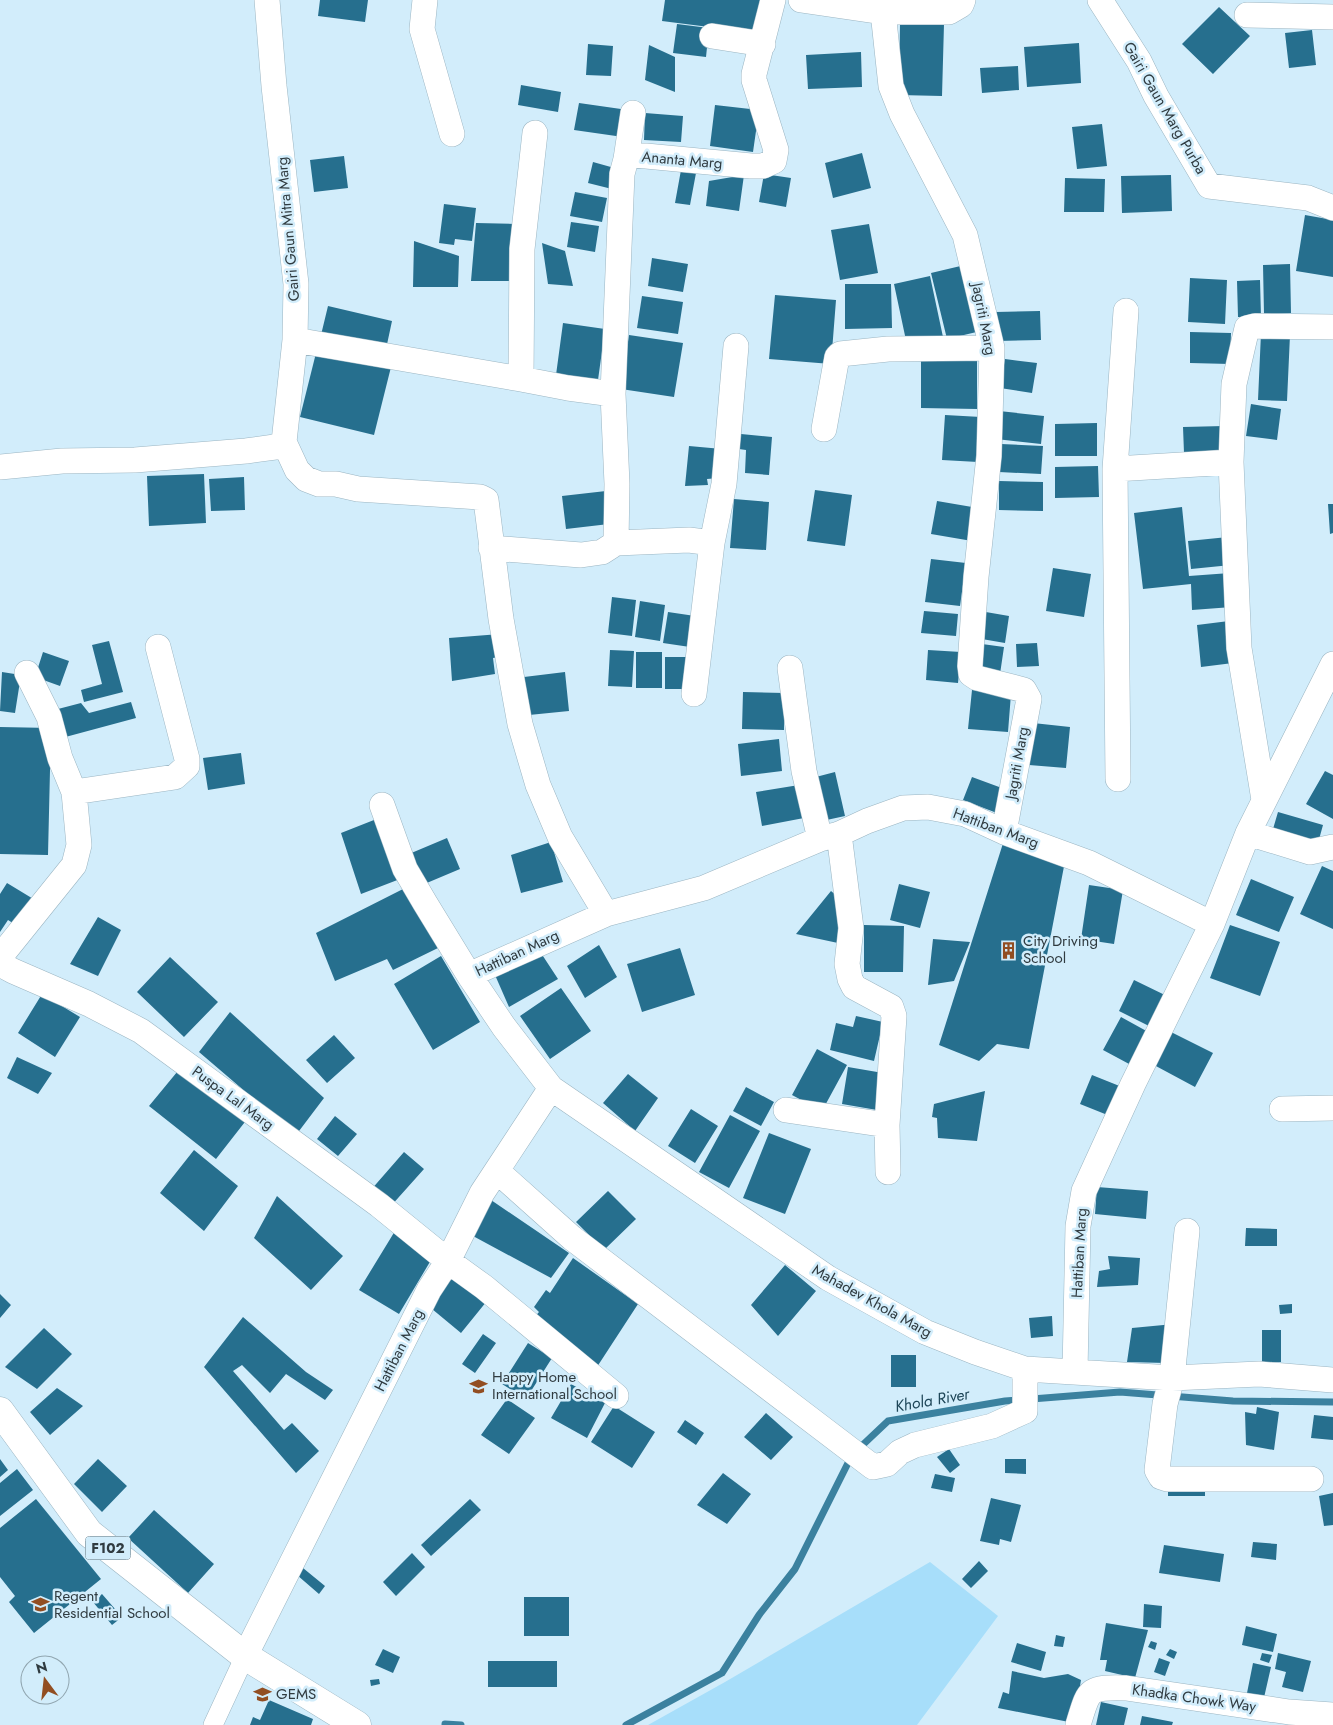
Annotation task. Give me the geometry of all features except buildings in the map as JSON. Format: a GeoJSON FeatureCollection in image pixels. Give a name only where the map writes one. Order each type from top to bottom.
{"type":"FeatureCollection","features":[{"type":"Feature","properties":{"kind":"main road","name":"F102"},"geometry":{"type":"LineString","coordinates":[[0,1411],[89,1533],[245,1656],[357,1725]]}},
{"type":"Feature","properties":{"kind":"street","name":"Gairi Gaun Mitra Marg"},"geometry":{"type":"LineString","coordinates":[[267,0],[274,86],[296,284],[295,340],[284,442]]}},
{"type":"Feature","properties":{"kind":"street"},"geometry":{"type":"LineString","coordinates":[[425,0],[422,29],[452,134]]}},
{"type":"Feature","properties":{"kind":"street"},"geometry":{"type":"LineString","coordinates":[[801,0],[883,12],[950,12],[962,5],[963,0]]}},
{"type":"Feature","properties":{"kind":"street","name":"Gairi Gaun Marg Purba"},"geometry":{"type":"LineString","coordinates":[[1100,0],[1139,61],[1156,96],[1209,186],[1308,198],[1333,208]]}},
{"type":"Feature","properties":{"kind":"street","name":"Ananta Marg"},"geometry":{"type":"LineString","coordinates":[[616,543],[617,484],[613,394],[622,174],[626,159],[634,155],[751,166],[763,166],[774,161],[776,150],[754,80],[754,74],[774,1]]}},
{"type":"Feature","properties":{"kind":"street","name":"Jagriti Marg"},"geometry":{"type":"LineString","coordinates":[[883,12],[891,86],[902,114],[966,235],[992,348],[989,456],[976,577],[970,666],[971,674],[977,678],[1024,690],[1029,699],[1004,832]]}},
{"type":"Feature","properties":{"kind":"street"},"geometry":{"type":"LineString","coordinates":[[1247,14],[1333,17]]}},
{"type":"Feature","properties":{"kind":"street"},"geometry":{"type":"LineString","coordinates":[[712,36],[763,44]]}},
{"type":"Feature","properties":{"kind":"street"},"geometry":{"type":"LineString","coordinates":[[626,159],[633,113]]}},
{"type":"Feature","properties":{"kind":"street"},"geometry":{"type":"LineString","coordinates":[[521,379],[522,249],[535,133]]}},
{"type":"Feature","properties":{"kind":"street"},"geometry":{"type":"LineString","coordinates":[[1118,780],[1116,469],[1126,312]]}},
{"type":"Feature","properties":{"kind":"street"},"geometry":{"type":"LineString","coordinates":[[1264,800],[1239,648],[1231,462],[1234,384],[1247,328],[1255,326],[1333,328]]}},
{"type":"Feature","properties":{"kind":"street"},"geometry":{"type":"LineString","coordinates":[[295,340],[568,388],[613,394]]}},
{"type":"Feature","properties":{"kind":"street"},"geometry":{"type":"LineString","coordinates":[[694,694],[712,543],[724,484],[736,346]]}},
{"type":"Feature","properties":{"kind":"street"},"geometry":{"type":"LineString","coordinates":[[824,429],[837,357],[840,354],[888,349],[992,348]]}},
{"type":"Feature","properties":{"kind":"street"},"geometry":{"type":"LineString","coordinates":[[0,467],[62,461],[134,460],[246,451],[275,447],[284,442],[297,470],[306,478],[320,484],[336,484],[358,489],[480,497],[486,500],[501,619],[520,724],[538,785],[560,837],[606,914]]}},
{"type":"Feature","properties":{"kind":"street"},"geometry":{"type":"LineString","coordinates":[[1116,469],[1231,462]]}},
{"type":"Feature","properties":{"kind":"street"},"geometry":{"type":"LineString","coordinates":[[491,548],[581,555],[602,552],[616,543],[689,540],[712,543]]}},
{"type":"Feature","properties":{"kind":"street"},"geometry":{"type":"LineString","coordinates":[[74,792],[175,777],[187,766],[187,759],[158,647]]}},
{"type":"Feature","properties":{"kind":"street","name":"Hattiban Marg"},"geometry":{"type":"LineString","coordinates":[[1075,1372],[1078,1226],[1084,1191],[1133,1084],[1212,924],[1248,833],[1333,664]]}},
{"type":"Feature","properties":{"kind":"street"},"geometry":{"type":"LineString","coordinates":[[790,668],[804,771],[829,836],[851,928],[847,964],[850,979],[854,987],[891,1007],[894,1016],[887,1125],[888,1172]]}},
{"type":"Feature","properties":{"kind":"street"},"geometry":{"type":"LineString","coordinates":[[0,958],[74,865],[79,845],[74,792],[60,758],[50,717],[27,673]]}},
{"type":"Feature","properties":{"kind":"street"},"geometry":{"type":"LineString","coordinates":[[382,805],[405,869],[469,975]]}},
{"type":"Feature","properties":{"kind":"street","name":"Hattiban Marg"},"geometry":{"type":"LineString","coordinates":[[245,1656],[429,1290],[448,1261],[482,1194],[551,1088],[504,1027],[469,975],[606,914],[704,888],[829,836],[903,808],[928,807],[966,814],[1004,832],[1088,863],[1212,924]]}},
{"type":"Feature","properties":{"kind":"street"},"geometry":{"type":"LineString","coordinates":[[1248,833],[1310,852],[1333,847]]}},
{"type":"Feature","properties":{"kind":"street","name":"Puspa Lal Marg"},"geometry":{"type":"LineString","coordinates":[[0,964],[13,972],[89,1004],[141,1031],[379,1205],[448,1261],[484,1286],[616,1396]]}},
{"type":"Feature","properties":{"kind":"street","name":"Mahadev Khola Marg"},"geometry":{"type":"LineString","coordinates":[[551,1088],[828,1278],[924,1332],[975,1352],[1025,1390],[1075,1372],[1169,1390],[1260,1374],[1333,1380]]}},
{"type":"Feature","properties":{"kind":"street"},"geometry":{"type":"LineString","coordinates":[[1282,1109],[1333,1108]]}},
{"type":"Feature","properties":{"kind":"street"},"geometry":{"type":"LineString","coordinates":[[786,1110],[887,1125]]}},
{"type":"Feature","properties":{"kind":"street"},"geometry":{"type":"LineString","coordinates":[[497,1171],[572,1238],[873,1467],[887,1464],[900,1452],[915,1445],[992,1426],[1025,1390]]}},
{"type":"Feature","properties":{"kind":"street"},"geometry":{"type":"LineString","coordinates":[[1187,1231],[1169,1390],[1157,1470],[1161,1477],[1167,1480],[1311,1479]]}},
{"type":"Feature","properties":{"kind":"street"},"geometry":{"type":"LineString","coordinates":[[213,1725],[245,1656]]}},
{"type":"Feature","properties":{"kind":"street","name":"Khadka Chowk Way"},"geometry":{"type":"LineString","coordinates":[[1078,1725],[1088,1695],[1093,1690],[1102,1687],[1126,1688],[1289,1712],[1333,1715]]}},
{"type":"Feature","properties":{"kind":"shaded area"},"geometry":{"type":"Polygon","coordinates":[[[930,1562],[998,1616],[917,1725],[648,1725],[725,1682],[930,1562]]]}},
{"type":"Feature","properties":{"kind":"waterway","name":"Khola River"},"geometry":{"type":"LineString","coordinates":[[626,1725],[722,1673],[759,1615],[795,1569],[852,1455],[888,1421],[1005,1401],[1120,1392],[1233,1401],[1333,1402]]}},
{"type":"Feature","properties":{"kind":"waterway","name":"Khola River"},"geometry":{"type":"LineString","coordinates":[[445,1724],[461,1725]]}},
{"type":"Feature","properties":{"kind":"place","name":"City Driving School"},"geometry":{"type":"Point","coordinates":[1009,950]}},
{"type":"Feature","properties":{"kind":"place","name":"Happy Home International School"},"geometry":{"type":"Point","coordinates":[478,1386]}},
{"type":"Feature","properties":{"kind":"place","name":"Regent Residential School"},"geometry":{"type":"Point","coordinates":[40,1605]}},
{"type":"Feature","properties":{"kind":"place","name":"GEMS"},"geometry":{"type":"Point","coordinates":[262,1694]}}]}
